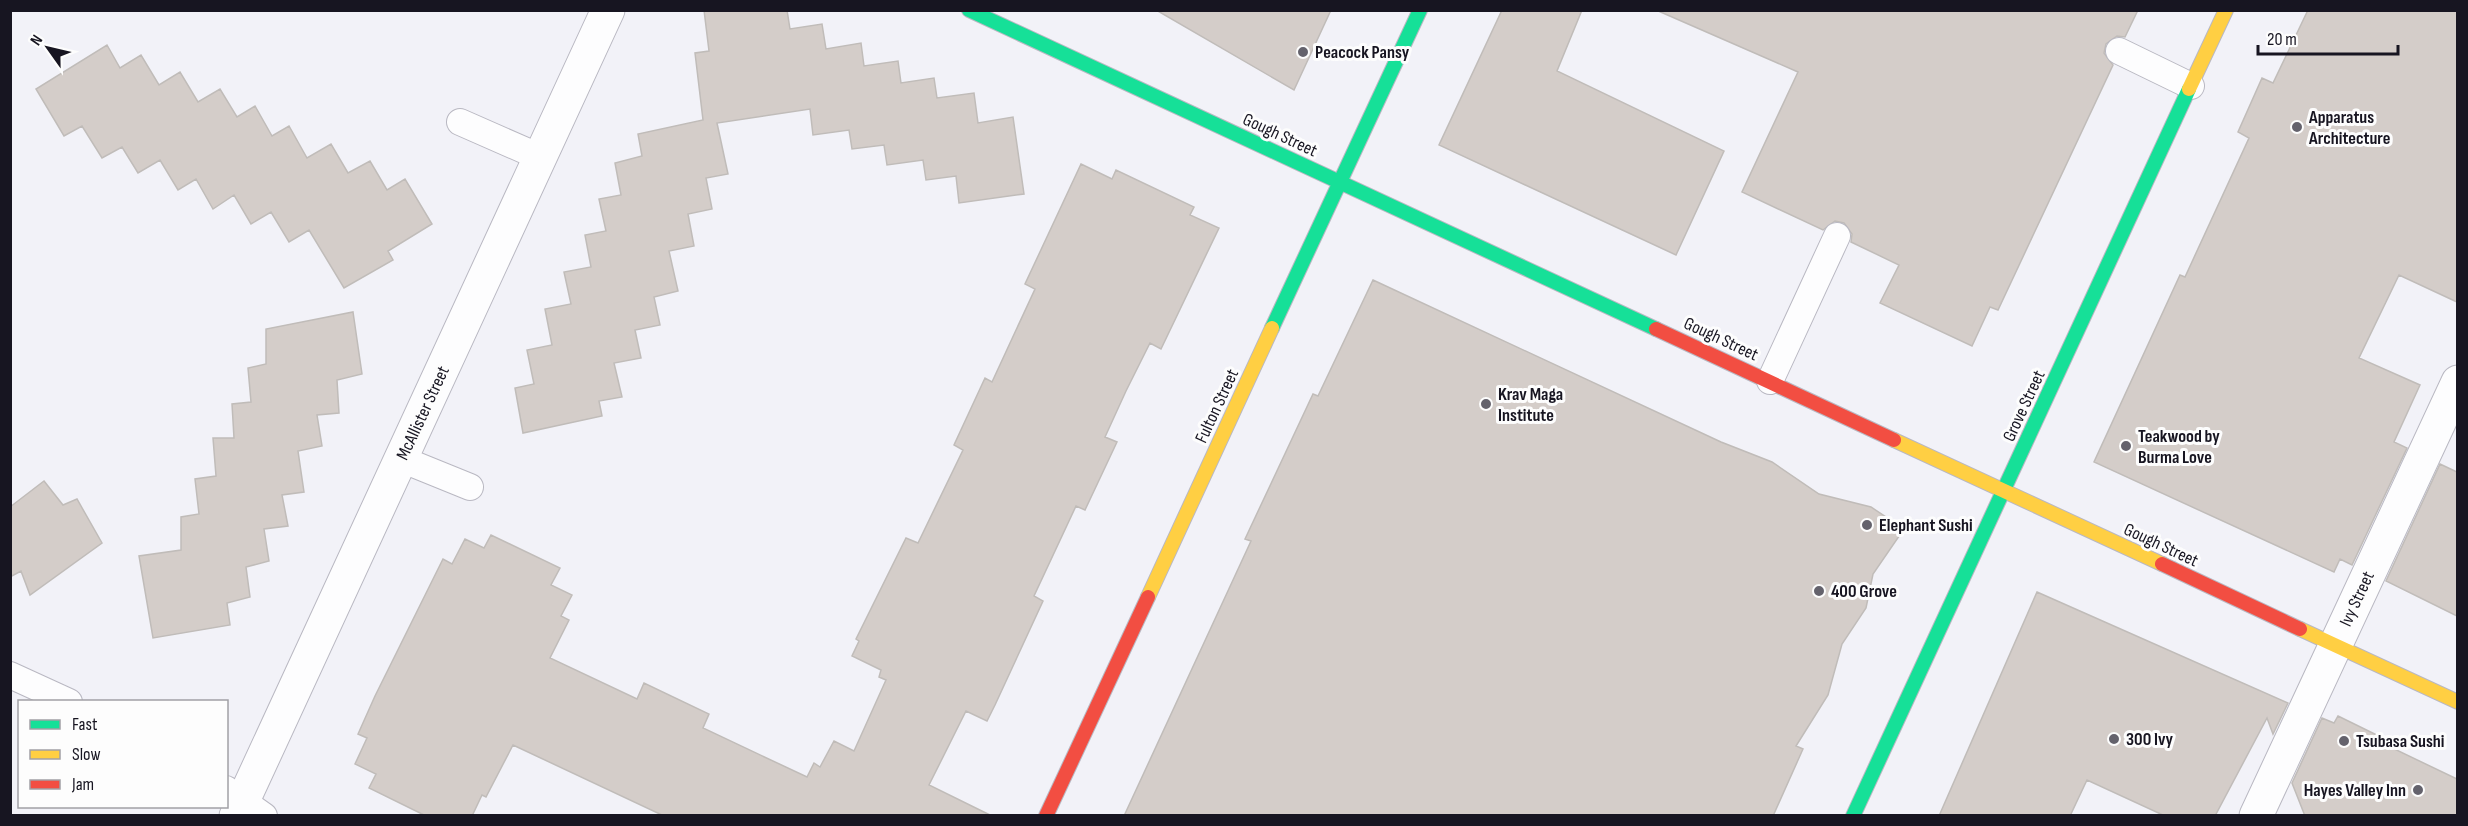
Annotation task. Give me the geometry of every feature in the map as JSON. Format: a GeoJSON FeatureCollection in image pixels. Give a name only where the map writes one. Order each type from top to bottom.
{"type":"FeatureCollection","features":[{"type":"Feature","properties":{"kind":"street","name":"McAllister Street"},"geometry":{"type":"LineString","coordinates":[[242,805],[542,158],[608,10]]}},
{"type":"Feature","properties":{"kind":"street","name":"Gough Street"},"geometry":{"type":"LineString","coordinates":[[969,10],[1010,19],[1341,183],[2457,702]]}},
{"type":"Feature","properties":{"kind":"street","name":"Fulton Street"},"geometry":{"type":"LineString","coordinates":[[1046,816],[1420,10]]}},
{"type":"Feature","properties":{"kind":"street","name":"Grove Street"},"geometry":{"type":"LineString","coordinates":[[1853,816],[2226,10]]}},
{"type":"Feature","properties":{"kind":"street","name":"Ivy Street"},"geometry":{"type":"LineString","coordinates":[[2256,816],[2457,382]]}},
{"type":"Feature","properties":{"kind":"lane"},"geometry":{"type":"LineString","coordinates":[[2119,51],[2191,87]]}},
{"type":"Feature","properties":{"kind":"lane"},"geometry":{"type":"LineString","coordinates":[[460,122],[542,158]]}},
{"type":"Feature","properties":{"kind":"lane"},"geometry":{"type":"LineString","coordinates":[[1770,381],[1837,236]]}},
{"type":"Feature","properties":{"kind":"lane"},"geometry":{"type":"LineString","coordinates":[[401,459],[470,487]]}},
{"type":"Feature","properties":{"kind":"lane"},"geometry":{"type":"LineString","coordinates":[[10,675],[65,700]]}},
{"type":"Feature","properties":{"kind":"building"},"geometry":{"type":"Polygon","coordinates":[[[704,10],[787,10],[790,29],[822,24],[826,49],[861,43],[864,66],[898,61],[901,83],[934,78],[937,98],[974,93],[978,123],[1013,117],[1024,194],[959,203],[956,176],[926,180],[923,160],[887,165],[884,145],[852,149],[849,130],[813,135],[810,109],[717,123],[728,174],[706,178],[712,209],[688,214],[694,246],[669,251],[678,291],[654,297],[660,325],[635,330],[641,358],[614,363],[622,397],[599,401],[602,416],[523,433],[515,388],[534,384],[527,350],[552,345],[545,309],[571,304],[564,272],[591,267],[585,235],[606,231],[599,199],[621,195],[615,163],[642,156],[638,134],[703,120],[695,53],[709,51],[704,10]]]}},
{"type":"Feature","properties":{"kind":"building"},"geometry":{"type":"Polygon","coordinates":[[[1156,10],[1331,10],[1294,90],[1156,10]]]}},
{"type":"Feature","properties":{"kind":"building"},"geometry":{"type":"Polygon","coordinates":[[[1502,10],[1582,10],[1557,71],[1724,151],[1676,255],[1439,145],[1502,10]]]}},
{"type":"Feature","properties":{"kind":"building"},"geometry":{"type":"Polygon","coordinates":[[[1656,10],[2138,10],[2125,37],[2117,36],[2106,44],[2104,53],[2113,65],[1998,310],[1990,307],[1972,346],[1880,303],[1899,265],[1851,242],[1852,234],[1844,223],[1835,221],[1823,230],[1742,192],[1798,72],[1656,10]]]}},
{"type":"Feature","properties":{"kind":"building"},"geometry":{"type":"Polygon","coordinates":[[[2308,10],[2457,10],[2457,302],[2399,275],[2359,358],[2420,385],[2394,442],[2407,448],[2352,565],[2340,559],[2334,572],[2094,462],[2180,275],[2185,277],[2249,138],[2238,132],[2262,78],[2273,83],[2308,10]]]}},
{"type":"Feature","properties":{"kind":"building"},"geometry":{"type":"Polygon","coordinates":[[[107,45],[120,68],[141,55],[159,85],[180,72],[198,102],[220,89],[237,117],[255,106],[272,136],[289,126],[307,158],[331,144],[348,173],[370,161],[387,190],[405,179],[432,224],[388,251],[393,260],[344,288],[309,230],[289,242],[271,212],[251,224],[234,195],[213,209],[196,179],[178,190],[160,160],[138,173],[122,147],[102,158],[82,126],[64,136],[36,89],[107,45]]]}},
{"type":"Feature","properties":{"kind":"building"},"geometry":{"type":"Polygon","coordinates":[[[1081,164],[1112,179],[1116,170],[1194,207],[1190,215],[1219,228],[1161,349],[1150,343],[1126,391],[1105,437],[1117,442],[1085,510],[1076,506],[1034,596],[1043,601],[987,721],[966,711],[929,785],[992,816],[664,816],[513,745],[486,797],[482,795],[472,816],[426,816],[369,788],[376,774],[355,764],[367,738],[358,734],[375,696],[443,559],[452,564],[465,539],[484,548],[491,535],[560,568],[551,585],[572,595],[561,616],[569,620],[550,658],[637,699],[644,683],[709,714],[703,728],[807,777],[814,763],[820,767],[834,741],[854,751],[886,680],[879,677],[881,670],[852,656],[859,641],[856,639],[906,538],[918,543],[963,450],[954,445],[985,378],[992,382],[1035,289],[1025,284],[1081,164]]]}},
{"type":"Feature","properties":{"kind":"building"},"geometry":{"type":"Polygon","coordinates":[[[1373,280],[1721,442],[1772,462],[1819,494],[1871,507],[1904,529],[1873,574],[1866,608],[1842,644],[1828,695],[1796,746],[1803,749],[1773,816],[1124,816],[1251,541],[1245,539],[1313,394],[1318,396],[1373,280]]]}},
{"type":"Feature","properties":{"kind":"building"},"geometry":{"type":"Polygon","coordinates":[[[353,312],[362,374],[337,380],[339,413],[317,415],[322,446],[298,451],[304,492],[282,495],[288,526],[264,529],[269,561],[246,567],[250,597],[227,603],[230,625],[153,638],[139,556],[181,550],[181,517],[199,514],[195,479],[216,476],[213,438],[234,438],[232,404],[251,402],[248,368],[266,364],[266,329],[353,312]]]}},
{"type":"Feature","properties":{"kind":"building"},"geometry":{"type":"Polygon","coordinates":[[[2440,464],[2457,472],[2457,616],[2386,581],[2440,464]]]}},
{"type":"Feature","properties":{"kind":"building"},"geometry":{"type":"Polygon","coordinates":[[[44,481],[63,505],[77,499],[102,543],[30,595],[21,571],[10,577],[10,507],[44,481]]]}},
{"type":"Feature","properties":{"kind":"building","name":"300 Ivy"},"geometry":{"type":"Polygon","coordinates":[[[2037,592],[2288,703],[2273,734],[2267,718],[2215,816],[2165,816],[2087,780],[2070,816],[1939,816],[2037,592]]]}},
{"type":"Feature","properties":{"kind":"building"},"geometry":{"type":"Polygon","coordinates":[[[2338,716],[2383,738],[2386,745],[2457,779],[2457,816],[2305,816],[2292,783],[2322,718],[2334,723],[2338,716]]]}},
{"type":"Feature","properties":{"kind":"traffic: fast"},"geometry":{"type":"LineString","coordinates":[[969,10],[1656,329]]}},
{"type":"Feature","properties":{"kind":"traffic: fast"},"geometry":{"type":"LineString","coordinates":[[1272,328],[1420,10]]}},
{"type":"Feature","properties":{"kind":"traffic: fast"},"geometry":{"type":"LineString","coordinates":[[1853,816],[2189,89]]}},
{"type":"Feature","properties":{"kind":"traffic: slow"},"geometry":{"type":"LineString","coordinates":[[2189,89],[2226,10]]}},
{"type":"Feature","properties":{"kind":"traffic: slow"},"geometry":{"type":"LineString","coordinates":[[1148,597],[1272,328]]}},
{"type":"Feature","properties":{"kind":"traffic: slow"},"geometry":{"type":"LineString","coordinates":[[1894,440],[2162,564]]}},
{"type":"Feature","properties":{"kind":"traffic: slow"},"geometry":{"type":"LineString","coordinates":[[2300,629],[2458,702]]}},
{"type":"Feature","properties":{"kind":"traffic: jam"},"geometry":{"type":"LineString","coordinates":[[1656,329],[1894,440]]}},
{"type":"Feature","properties":{"kind":"traffic: jam"},"geometry":{"type":"LineString","coordinates":[[2162,564],[2300,629]]}},
{"type":"Feature","properties":{"kind":"traffic: jam"},"geometry":{"type":"LineString","coordinates":[[1046,816],[1148,597]]}},
{"type":"Feature","properties":{"kind":"place","name":"Peacock Pansy"},"geometry":{"type":"Point","coordinates":[1303,52]}},
{"type":"Feature","properties":{"kind":"place","name":"Apparatus Architecture"},"geometry":{"type":"Point","coordinates":[2297,127]}},
{"type":"Feature","properties":{"kind":"place","name":"Krav Maga Institute"},"geometry":{"type":"Point","coordinates":[1486,404]}},
{"type":"Feature","properties":{"kind":"place","name":"Teakwood by Burma Love"},"geometry":{"type":"Point","coordinates":[2126,446]}},
{"type":"Feature","properties":{"kind":"place","name":"Elephant Sushi"},"geometry":{"type":"Point","coordinates":[1867,525]}},
{"type":"Feature","properties":{"kind":"place","name":"400 Grove"},"geometry":{"type":"Point","coordinates":[1819,591]}},
{"type":"Feature","properties":{"kind":"place","name":"300 Ivy"},"geometry":{"type":"Point","coordinates":[2114,739]}},
{"type":"Feature","properties":{"kind":"place","name":"Tsubasa Sushi"},"geometry":{"type":"Point","coordinates":[2344,741]}},
{"type":"Feature","properties":{"kind":"place","name":"Hayes Valley Inn"},"geometry":{"type":"Point","coordinates":[2418,790]}}]}
